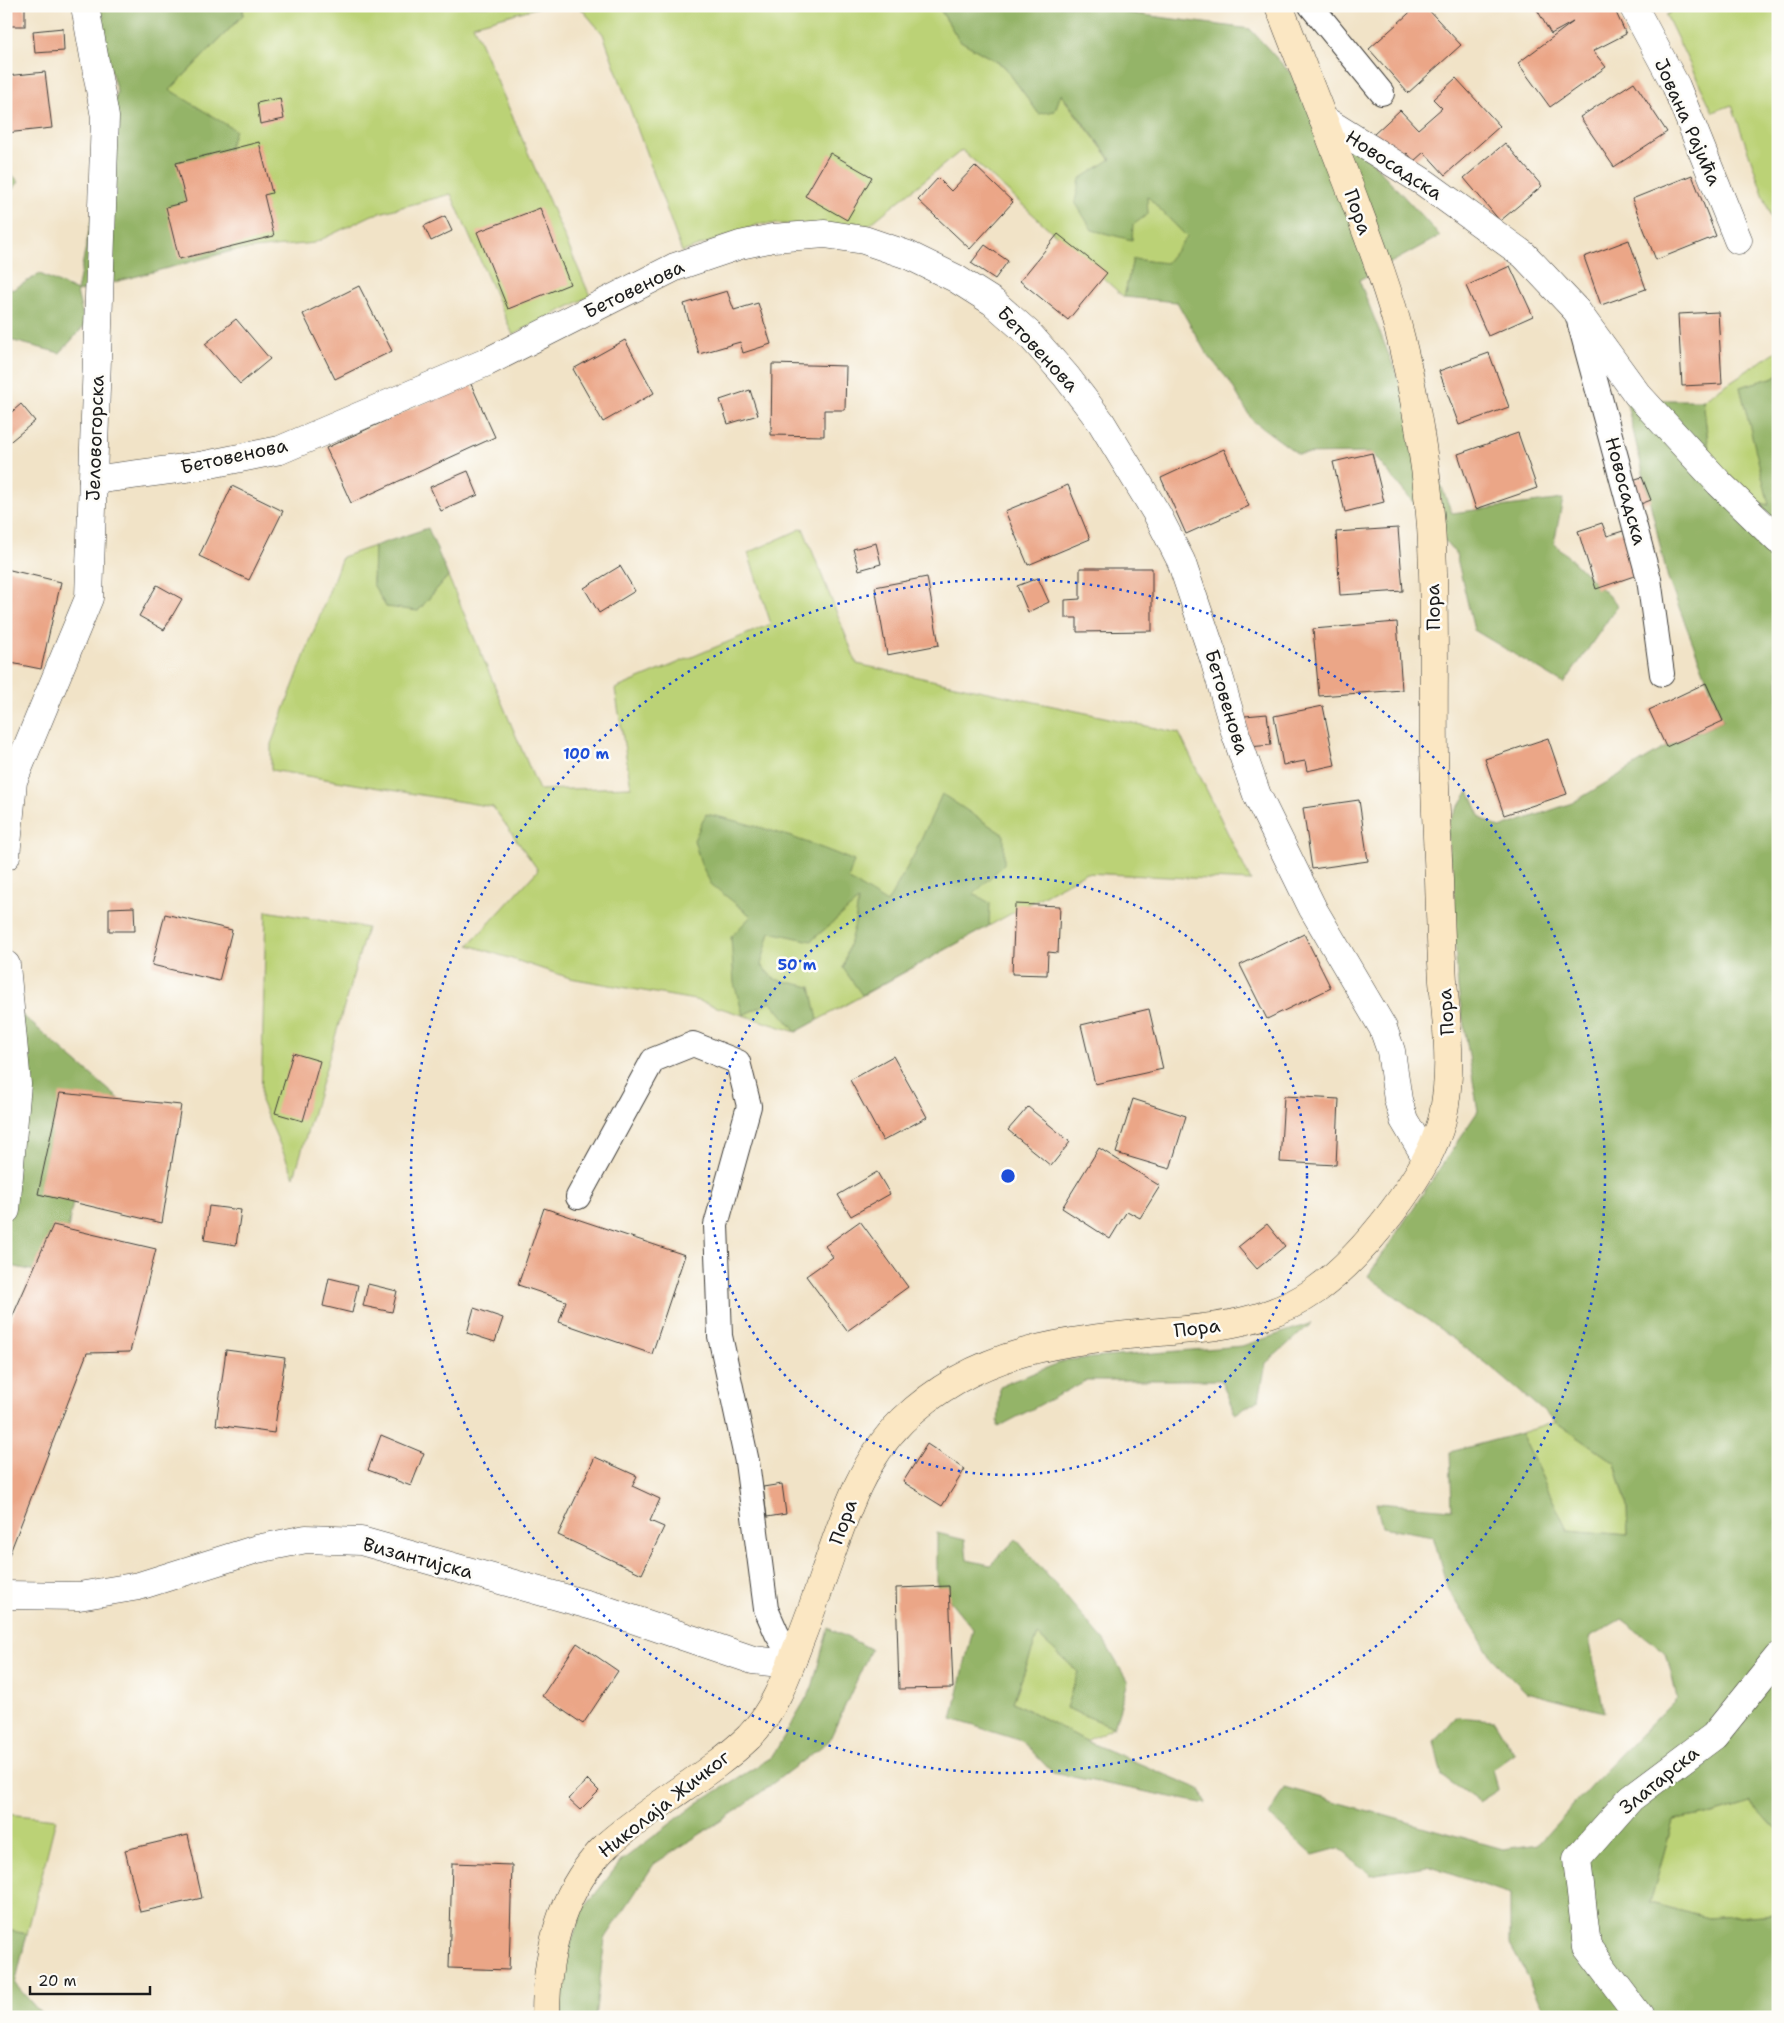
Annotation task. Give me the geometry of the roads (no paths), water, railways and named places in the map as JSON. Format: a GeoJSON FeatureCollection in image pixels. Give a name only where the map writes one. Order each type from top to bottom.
{"type":"FeatureCollection","features":[{"type":"Feature","properties":{"kind":"street","name":"Јеловогорска"},"geometry":{"type":"LineString","coordinates":[[6,856],[14,781],[89,598],[105,117],[85,6]]}},
{"type":"Feature","properties":{"kind":"street","name":"Пора"},"geometry":{"type":"LineString","coordinates":[[793,1659],[856,1486],[878,1449],[906,1418],[933,1396],[996,1360],[1030,1349],[1078,1340],[1224,1325],[1269,1313],[1298,1301],[1337,1272],[1357,1252],[1398,1203],[1428,1159],[1444,1113],[1449,1051],[1439,892],[1434,752],[1433,584],[1428,487],[1413,392],[1400,332],[1360,214],[1279,6]]}},
{"type":"Feature","properties":{"kind":"street","name":"Јована Рајића"},"geometry":{"type":"LineString","coordinates":[[1633,6],[1676,86],[1738,240]]}},
{"type":"Feature","properties":{"kind":"street","name":"Новосадска"},"geometry":{"type":"LineString","coordinates":[[1323,119],[1425,183],[1524,255],[1576,310],[1637,394],[1719,483],[1778,540]]}},
{"type":"Feature","properties":{"kind":"street","name":"Бетовенова"},"geometry":{"type":"LineString","coordinates":[[93,480],[200,466],[280,450],[487,362],[676,267],[740,245],[773,238],[825,234],[864,240],[882,246],[908,255],[955,278],[993,302],[1028,333],[1066,376],[1101,422],[1157,514],[1181,561],[1257,795],[1314,909],[1383,1028],[1390,1051],[1398,1100],[1404,1120],[1428,1159]]}},
{"type":"Feature","properties":{"kind":"street"},"geometry":{"type":"LineString","coordinates":[[6,965],[17,1084],[6,1210]]}},
{"type":"Feature","properties":{"kind":"street","name":"Византијска"},"geometry":{"type":"LineString","coordinates":[[6,1595],[79,1596],[139,1586],[256,1549],[306,1539],[360,1541],[600,1608],[753,1660],[780,1663],[793,1659]]}},
{"type":"Feature","properties":{"kind":"street","name":"Златарска"},"geometry":{"type":"LineString","coordinates":[[1640,2017],[1587,1947],[1577,1859],[1631,1798],[1714,1736],[1778,1657]]}},
{"type":"Feature","properties":{"kind":"street","name":"Николаја Жичког"},"geometry":{"type":"LineString","coordinates":[[546,2017],[547,1969],[553,1941],[568,1899],[577,1882],[590,1864],[614,1838],[723,1759],[748,1738],[773,1705],[793,1659]]}},
{"type":"Feature","properties":{"kind":"lane"},"geometry":{"type":"LineString","coordinates":[[1312,6],[1382,93]]}},
{"type":"Feature","properties":{"kind":"lane","name":"Новосадска"},"geometry":{"type":"LineString","coordinates":[[1576,310],[1649,579],[1662,674]]}},
{"type":"Feature","properties":{"kind":"lane"},"geometry":{"type":"LineString","coordinates":[[578,1197],[653,1060],[693,1044],[738,1062],[750,1106],[716,1225],[720,1336],[747,1462],[766,1609],[777,1634],[793,1659]]}}]}
